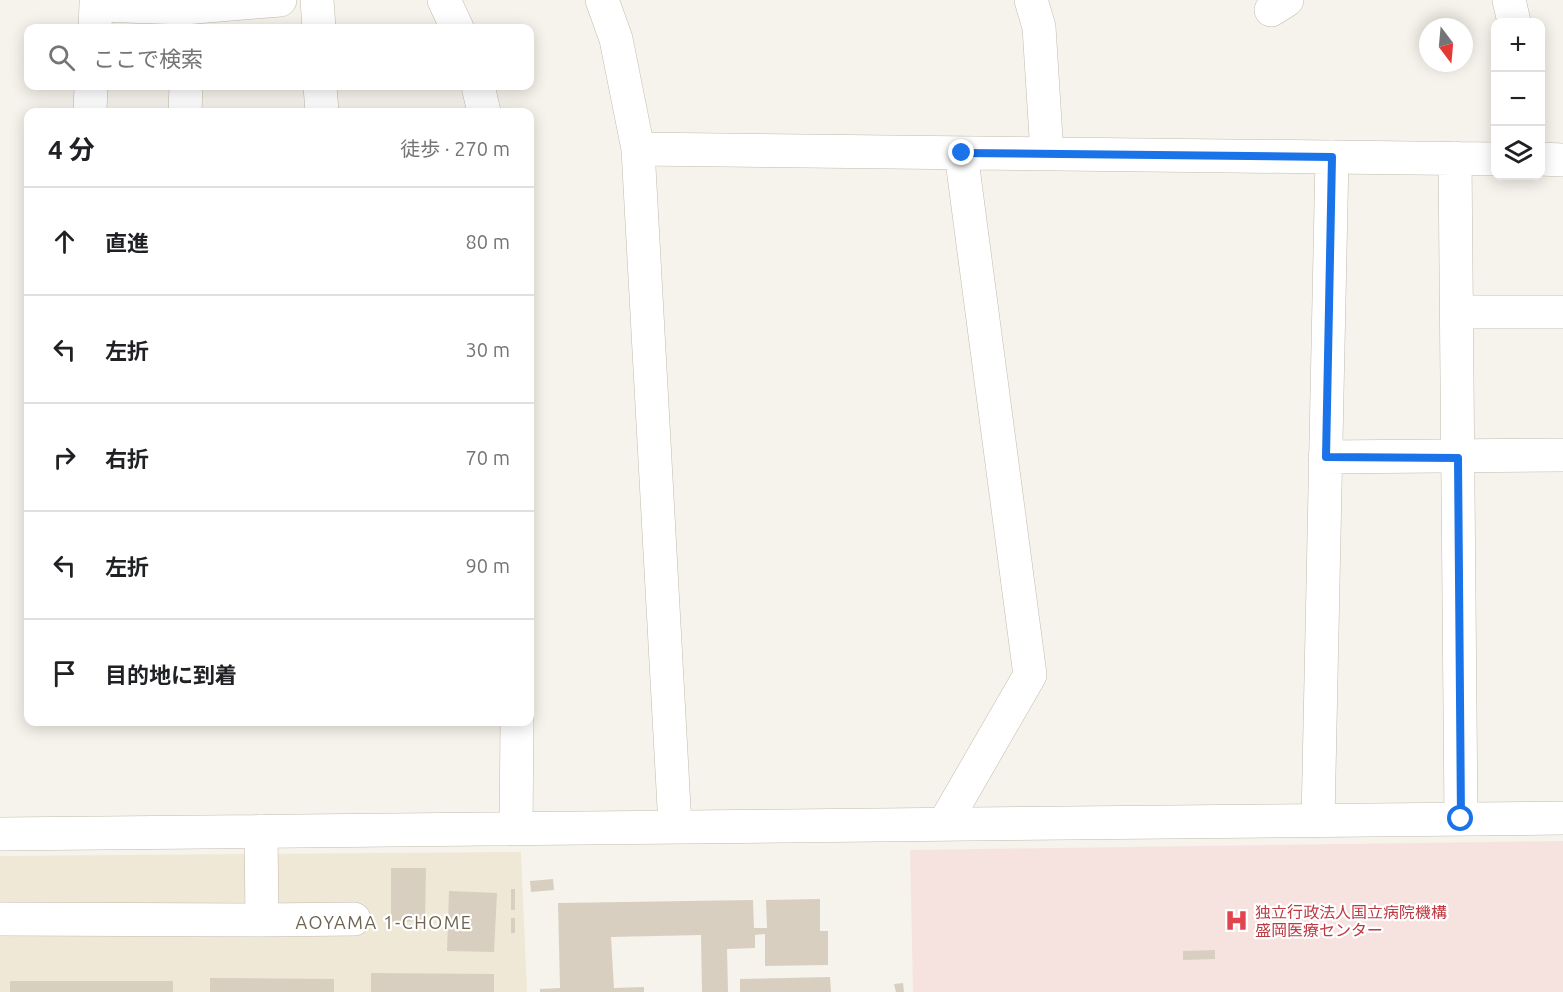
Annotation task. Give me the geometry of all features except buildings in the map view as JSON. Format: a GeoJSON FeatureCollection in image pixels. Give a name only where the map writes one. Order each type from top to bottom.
{"type":"FeatureCollection","features":[{"type":"Feature","properties":{"kind":"street"},"geometry":{"type":"LineString","coordinates":[[96,11],[185,18],[280,0]]}},
{"type":"Feature","properties":{"kind":"street"},"geometry":{"type":"LineString","coordinates":[[317,0],[319,24]]}},
{"type":"Feature","properties":{"kind":"street"},"geometry":{"type":"LineString","coordinates":[[444,0],[455,24]]}},
{"type":"Feature","properties":{"kind":"street"},"geometry":{"type":"LineString","coordinates":[[602,0],[616,39],[638,149],[675,826]]}},
{"type":"Feature","properties":{"kind":"street"},"geometry":{"type":"LineString","coordinates":[[1031,0],[1039,27],[1047,154]]}},
{"type":"Feature","properties":{"kind":"street"},"geometry":{"type":"LineString","coordinates":[[1509,0],[1513,18]]}},
{"type":"Feature","properties":{"kind":"street"},"geometry":{"type":"LineString","coordinates":[[90,108],[91,90]]}},
{"type":"Feature","properties":{"kind":"street"},"geometry":{"type":"LineString","coordinates":[[185,108],[186,90]]}},
{"type":"Feature","properties":{"kind":"street"},"geometry":{"type":"LineString","coordinates":[[320,90],[322,108]]}},
{"type":"Feature","properties":{"kind":"street"},"geometry":{"type":"LineString","coordinates":[[479,90],[483,108]]}},
{"type":"Feature","properties":{"kind":"street"},"geometry":{"type":"LineString","coordinates":[[638,149],[1491,159]]}},
{"type":"Feature","properties":{"kind":"street"},"geometry":{"type":"LineString","coordinates":[[944,824],[1030,675],[962,153]]}},
{"type":"Feature","properties":{"kind":"street"},"geometry":{"type":"LineString","coordinates":[[1318,821],[1332,157]]}},
{"type":"Feature","properties":{"kind":"street"},"geometry":{"type":"LineString","coordinates":[[1455,158],[1461,819]]}},
{"type":"Feature","properties":{"kind":"street"},"geometry":{"type":"LineString","coordinates":[[1457,312],[1563,312]]}},
{"type":"Feature","properties":{"kind":"street"},"geometry":{"type":"LineString","coordinates":[[1326,457],[1458,458],[1563,455]]}},
{"type":"Feature","properties":{"kind":"street"},"geometry":{"type":"LineString","coordinates":[[516,829],[517,726]]}},
{"type":"Feature","properties":{"kind":"street"},"geometry":{"type":"LineString","coordinates":[[0,834],[1563,818]]}},
{"type":"Feature","properties":{"kind":"street"},"geometry":{"type":"LineString","coordinates":[[261,831],[262,920]]}},
{"type":"Feature","properties":{"kind":"street"},"geometry":{"type":"LineString","coordinates":[[0,919],[354,919]]}},
{"type":"Feature","properties":{"kind":"shaded area","name":"独立行政法人国立病院機構 盛岡医療センター"},"geometry":{"type":"Polygon","coordinates":[[[1563,841],[1563,992],[913,992],[910,850],[1563,841]]]}},
{"type":"Feature","properties":{"kind":"shaded area"},"geometry":{"type":"Polygon","coordinates":[[[521,852],[527,992],[0,992],[0,856],[521,852]]]}},
{"type":"Feature","properties":{"kind":"place","name":"独立行政法人国立病院機構 盛岡医療センター"},"geometry":{"type":"Point","coordinates":[1237,921]}},
{"type":"Feature","properties":{"kind":"district","name":"AOYAMA 1-CHOME"},"geometry":{"type":"Point","coordinates":[384,922]}},
{"type":"Feature","properties":{"kind":"route"},"geometry":{"type":"LineString","coordinates":[[962,153],[1332,157],[1326,457],[1458,458],[1461,819]]}}]}
